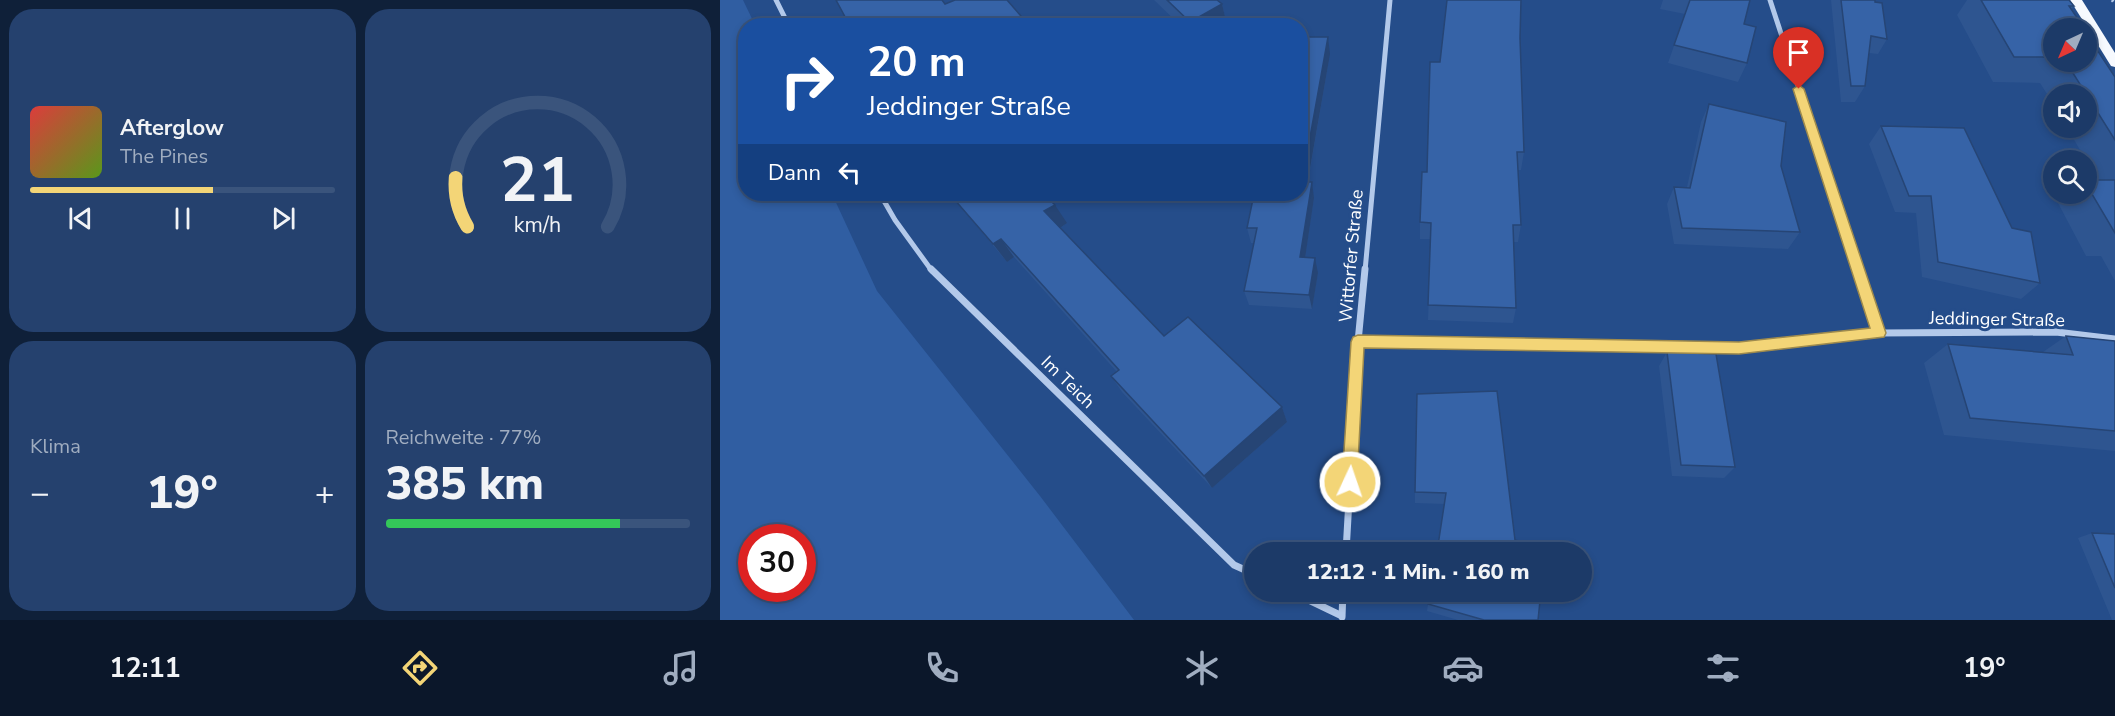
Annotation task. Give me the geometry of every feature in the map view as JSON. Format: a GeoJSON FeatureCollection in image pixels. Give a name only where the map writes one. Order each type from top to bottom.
{"type":"FeatureCollection","features":[{"type":"Feature","properties":{"kind":"main road"},"geometry":{"type":"LineString","coordinates":[[2076,0],[2115,63]]}},
{"type":"Feature","properties":{"kind":"street"},"geometry":{"type":"LineString","coordinates":[[776,0],[785,18]]}},
{"type":"Feature","properties":{"kind":"street","name":"Wittorfer Straße"},"geometry":{"type":"LineString","coordinates":[[1347,542],[1358,342],[1390,0]]}},
{"type":"Feature","properties":{"kind":"street"},"geometry":{"type":"LineString","coordinates":[[1770,0],[1879,333]]}},
{"type":"Feature","properties":{"kind":"street","name":"Im Teich"},"geometry":{"type":"LineString","coordinates":[[884,201],[934,274],[1234,565],[1244,570]]}},
{"type":"Feature","properties":{"kind":"street","name":"Jeddinger Straße"},"geometry":{"type":"LineString","coordinates":[[1358,342],[1739,348],[1879,333],[2056,332],[2115,339]]}},
{"type":"Feature","properties":{"kind":"street"},"geometry":{"type":"LineString","coordinates":[[1311,602],[1342,618],[1343,602]]}},
{"type":"Feature","properties":{"kind":"path"},"geometry":{"type":"LineString","coordinates":[[2112,0],[2115,4]]}},
{"type":"Feature","properties":{"kind":"shaded area"},"geometry":{"type":"Polygon","coordinates":[[[720,0],[743,0],[752,18],[738,18],[738,201],[835,201],[877,291],[1040,496],[1134,620],[720,620],[720,0]]]}},
{"type":"Feature","properties":{"kind":"building"},"geometry":{"type":"Polygon","coordinates":[[[836,0],[942,0],[945,4],[955,0],[1007,0],[1023,18],[846,18],[836,0]]]}},
{"type":"Feature","properties":{"kind":"building"},"geometry":{"type":"Polygon","coordinates":[[[1167,0],[1217,0],[1222,4],[1197,18],[1186,18],[1167,0]]]}},
{"type":"Feature","properties":{"kind":"building"},"geometry":{"type":"Polygon","coordinates":[[[1447,0],[1521,0],[1524,152],[1517,152],[1521,225],[1513,225],[1516,308],[1428,305],[1431,223],[1420,222],[1422,172],[1427,172],[1430,62],[1440,62],[1447,0]]]}},
{"type":"Feature","properties":{"kind":"building"},"geometry":{"type":"Polygon","coordinates":[[[1690,0],[1750,0],[1744,24],[1756,27],[1747,63],[1674,45],[1690,0]]]}},
{"type":"Feature","properties":{"kind":"building"},"geometry":{"type":"Polygon","coordinates":[[[1841,0],[1875,0],[1875,2],[1882,3],[1887,39],[1871,36],[1865,86],[1851,86],[1841,0]]]}},
{"type":"Feature","properties":{"kind":"building"},"geometry":{"type":"Polygon","coordinates":[[[1981,0],[2069,0],[2074,6],[2069,6],[2077,18],[2043,18],[2043,57],[2014,57],[1981,0]]]}},
{"type":"Feature","properties":{"kind":"building"},"geometry":{"type":"Polygon","coordinates":[[[1308,37],[1328,37],[1308,149],[1308,37]]]}},
{"type":"Feature","properties":{"kind":"building"},"geometry":{"type":"Polygon","coordinates":[[[2097,50],[2115,77],[2115,140],[2097,111],[2097,84],[2080,84],[2072,72],[2097,72],[2097,50]]]}},
{"type":"Feature","properties":{"kind":"building"},"geometry":{"type":"Polygon","coordinates":[[[1709,104],[1786,122],[1781,166],[1800,232],[1682,228],[1674,187],[1690,188],[1709,104]]]}},
{"type":"Feature","properties":{"kind":"building"},"geometry":{"type":"Polygon","coordinates":[[[1881,126],[1964,128],[2012,228],[2031,232],[2040,283],[1938,262],[1931,196],[1909,196],[1881,126]]]}},
{"type":"Feature","properties":{"kind":"building"},"geometry":{"type":"Polygon","coordinates":[[[2097,180],[2115,180],[2115,233],[2097,203],[2097,180]]]}},
{"type":"Feature","properties":{"kind":"building"},"geometry":{"type":"Polygon","coordinates":[[[1308,182],[1312,182],[1300,257],[1315,258],[1309,295],[1244,291],[1257,228],[1247,228],[1253,201],[1308,201],[1308,182]]]}},
{"type":"Feature","properties":{"kind":"building"},"geometry":{"type":"Polygon","coordinates":[[[956,201],[1051,201],[1055,205],[1044,211],[1164,336],[1188,317],[1282,407],[1204,476],[1111,376],[1119,370],[1001,239],[993,244],[956,201]]]}},
{"type":"Feature","properties":{"kind":"building"},"geometry":{"type":"Polygon","coordinates":[[[2066,336],[2115,341],[2115,431],[1970,418],[1948,344],[2073,355],[2066,336]]]}},
{"type":"Feature","properties":{"kind":"building"},"geometry":{"type":"Polygon","coordinates":[[[1667,352],[1716,354],[1735,467],[1681,465],[1667,352]]]}},
{"type":"Feature","properties":{"kind":"building"},"geometry":{"type":"Polygon","coordinates":[[[1497,391],[1515,540],[1522,542],[1439,542],[1446,493],[1415,492],[1417,394],[1497,391]]]}},
{"type":"Feature","properties":{"kind":"building"},"geometry":{"type":"Polygon","coordinates":[[[2092,533],[2115,534],[2115,588],[2092,533]]]}},
{"type":"Feature","properties":{"kind":"building"},"geometry":{"type":"Polygon","coordinates":[[[1428,602],[1540,602],[1538,620],[1484,620],[1428,604],[1428,602]]]}},
{"type":"Feature","properties":{"kind":"route"},"geometry":{"type":"LineString","coordinates":[[1350,482],[1358,342],[1739,348],[1879,333],[1799,89]]}}]}
